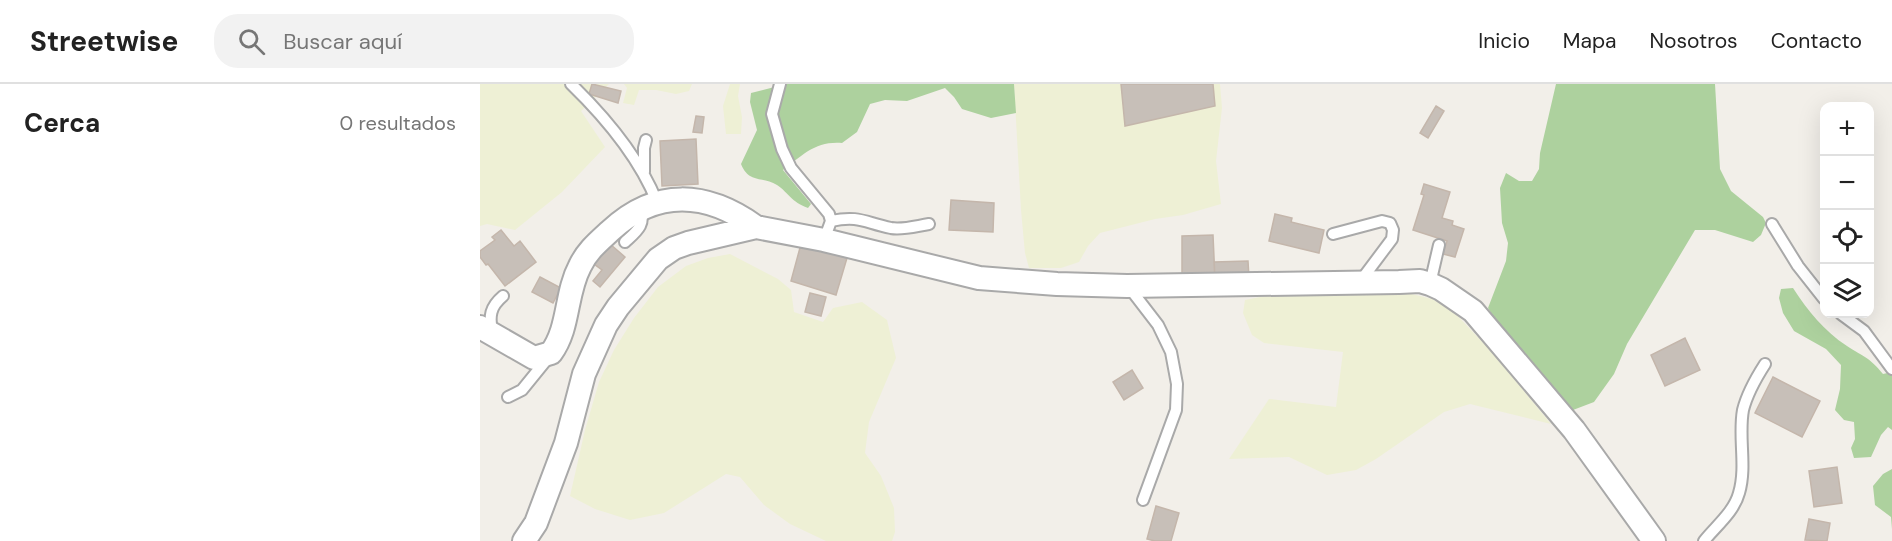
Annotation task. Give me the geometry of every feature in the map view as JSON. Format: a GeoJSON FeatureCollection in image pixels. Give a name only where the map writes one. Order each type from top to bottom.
{"type":"FeatureCollection","features":[{"type":"Feature","properties":{"kind":"street"},"geometry":{"type":"LineString","coordinates":[[486,331],[534,358],[551,353],[563,331],[574,278],[584,258],[620,222],[648,205],[700,200],[732,211],[756,227]]}},
{"type":"Feature","properties":{"kind":"street"},"geometry":{"type":"LineString","coordinates":[[524,541],[536,523],[566,443],[584,374],[606,325],[618,306],[658,259],[674,248],[756,227],[827,230],[979,278],[1127,286],[1420,280],[1441,289],[1473,311],[1574,430],[1654,541]]}},
{"type":"Feature","properties":{"kind":"lane"},"geometry":{"type":"LineString","coordinates":[[571,84],[627,148],[644,172]]}},
{"type":"Feature","properties":{"kind":"lane"},"geometry":{"type":"LineString","coordinates":[[780,84],[772,114],[782,149],[791,168],[829,214],[827,230],[857,218],[891,228],[928,224]]}},
{"type":"Feature","properties":{"kind":"lane"},"geometry":{"type":"LineString","coordinates":[[625,242],[641,226],[648,205],[644,172],[646,140]]}},
{"type":"Feature","properties":{"kind":"lane"},"geometry":{"type":"LineString","coordinates":[[1333,234],[1382,221],[1390,223],[1393,230],[1392,239],[1359,283]]}},
{"type":"Feature","properties":{"kind":"lane"},"geometry":{"type":"LineString","coordinates":[[1772,224],[1798,266],[1820,294]]}},
{"type":"Feature","properties":{"kind":"lane"},"geometry":{"type":"LineString","coordinates":[[1430,284],[1439,245]]}},
{"type":"Feature","properties":{"kind":"lane"},"geometry":{"type":"LineString","coordinates":[[1127,286],[1158,325],[1170,352],[1177,384],[1176,410],[1143,500]]}},
{"type":"Feature","properties":{"kind":"lane"},"geometry":{"type":"LineString","coordinates":[[486,331],[496,302],[503,296]]}},
{"type":"Feature","properties":{"kind":"lane"},"geometry":{"type":"LineString","coordinates":[[1846,318],[1864,331],[1892,369]]}},
{"type":"Feature","properties":{"kind":"lane"},"geometry":{"type":"LineString","coordinates":[[508,397],[522,390],[551,353]]}},
{"type":"Feature","properties":{"kind":"lane"},"geometry":{"type":"LineString","coordinates":[[1704,541],[1734,505],[1739,493],[1742,479],[1743,412],[1754,382],[1765,364]]}},
{"type":"Feature","properties":{"kind":"green space"},"geometry":{"type":"Polygon","coordinates":[[[480,84],[609,84],[581,111],[605,147],[562,192],[515,230],[487,224],[480,226],[480,84]]]}},
{"type":"Feature","properties":{"kind":"green space"},"geometry":{"type":"Polygon","coordinates":[[[624,84],[692,84],[689,91],[676,94],[656,90],[639,90],[634,105],[623,103],[627,88],[624,84]]]}},
{"type":"Feature","properties":{"kind":"green space"},"geometry":{"type":"Polygon","coordinates":[[[730,84],[740,84],[738,96],[742,117],[741,134],[726,134],[723,106],[730,84]]]}},
{"type":"Feature","properties":{"kind":"green space"},"geometry":{"type":"Polygon","coordinates":[[[786,84],[1014,84],[1016,113],[991,118],[962,109],[945,88],[907,101],[885,100],[870,104],[857,132],[842,143],[824,144],[810,150],[783,170],[811,204],[808,208],[802,206],[772,182],[752,177],[741,164],[757,130],[750,102],[751,93],[786,84]]]}},
{"type":"Feature","properties":{"kind":"green space"},"geometry":{"type":"Polygon","coordinates":[[[1014,84],[1220,84],[1222,108],[1216,161],[1221,204],[1183,215],[1155,219],[1100,233],[1088,246],[1079,262],[1061,268],[1029,268],[1025,253],[1021,210],[1014,84]]]}},
{"type":"Feature","properties":{"kind":"green space"},"geometry":{"type":"Polygon","coordinates":[[[1556,84],[1715,84],[1720,169],[1731,191],[1763,217],[1766,223],[1761,235],[1753,242],[1715,230],[1695,230],[1627,344],[1614,374],[1594,402],[1573,410],[1550,390],[1527,363],[1488,308],[1506,261],[1508,243],[1502,223],[1500,188],[1506,173],[1519,181],[1532,181],[1539,169],[1540,153],[1556,84]]]}},
{"type":"Feature","properties":{"kind":"green space"},"geometry":{"type":"Polygon","coordinates":[[[730,254],[778,279],[791,290],[794,312],[823,322],[833,308],[862,302],[887,320],[896,358],[869,422],[865,453],[881,476],[894,508],[895,532],[892,541],[826,541],[790,524],[764,505],[740,477],[726,474],[664,513],[630,520],[595,509],[570,496],[599,382],[614,350],[634,318],[658,287],[686,266],[708,258],[730,254]]]}},
{"type":"Feature","properties":{"kind":"green space"},"geometry":{"type":"Polygon","coordinates":[[[1793,288],[1811,313],[1831,334],[1870,361],[1883,374],[1892,372],[1892,430],[1888,427],[1881,435],[1871,457],[1854,458],[1851,448],[1855,439],[1854,422],[1844,420],[1835,410],[1840,389],[1841,365],[1826,349],[1794,331],[1783,313],[1779,298],[1781,289],[1793,288]]]}},
{"type":"Feature","properties":{"kind":"green space"},"geometry":{"type":"Polygon","coordinates":[[[1408,293],[1432,299],[1452,310],[1491,351],[1551,424],[1470,404],[1444,412],[1376,459],[1356,470],[1327,475],[1289,457],[1229,459],[1269,399],[1336,407],[1343,352],[1264,343],[1252,335],[1243,313],[1245,300],[1265,296],[1408,293]]]}},
{"type":"Feature","properties":{"kind":"green space"},"geometry":{"type":"Polygon","coordinates":[[[1892,469],[1892,529],[1891,517],[1875,505],[1873,486],[1883,474],[1892,469]]]}},
{"type":"Feature","properties":{"kind":"building"},"geometry":{"type":"Polygon","coordinates":[[[592,84],[621,91],[618,103],[589,94],[592,84]]]}},
{"type":"Feature","properties":{"kind":"building"},"geometry":{"type":"Polygon","coordinates":[[[1121,84],[1213,84],[1215,106],[1125,126],[1121,84]]]}},
{"type":"Feature","properties":{"kind":"building"},"geometry":{"type":"Polygon","coordinates":[[[1436,106],[1444,111],[1428,138],[1420,133],[1436,106]]]}},
{"type":"Feature","properties":{"kind":"building"},"geometry":{"type":"Polygon","coordinates":[[[696,116],[704,117],[702,133],[693,132],[696,116]]]}},
{"type":"Feature","properties":{"kind":"building"},"geometry":{"type":"Polygon","coordinates":[[[696,139],[698,184],[662,186],[660,141],[696,139]]]}},
{"type":"Feature","properties":{"kind":"building"},"geometry":{"type":"Polygon","coordinates":[[[1424,184],[1450,192],[1442,218],[1453,221],[1452,225],[1464,229],[1455,257],[1443,254],[1447,241],[1413,230],[1424,195],[1421,194],[1424,184]]]}},
{"type":"Feature","properties":{"kind":"building"},"geometry":{"type":"Polygon","coordinates":[[[951,200],[994,203],[993,232],[949,230],[951,200]]]}},
{"type":"Feature","properties":{"kind":"building"},"geometry":{"type":"Polygon","coordinates":[[[1275,214],[1292,218],[1291,222],[1324,230],[1319,253],[1269,241],[1275,214]]]}},
{"type":"Feature","properties":{"kind":"building"},"geometry":{"type":"Polygon","coordinates":[[[501,230],[514,246],[520,241],[536,262],[505,286],[480,257],[480,251],[495,240],[492,237],[501,230]]]}},
{"type":"Feature","properties":{"kind":"building"},"geometry":{"type":"Polygon","coordinates":[[[1213,235],[1215,280],[1182,281],[1182,236],[1213,235]]]}},
{"type":"Feature","properties":{"kind":"building"},"geometry":{"type":"Polygon","coordinates":[[[610,244],[625,257],[600,287],[593,281],[602,270],[594,264],[610,244]]]}},
{"type":"Feature","properties":{"kind":"building"},"geometry":{"type":"Polygon","coordinates":[[[801,244],[847,258],[836,295],[791,281],[801,244]]]}},
{"type":"Feature","properties":{"kind":"building"},"geometry":{"type":"Polygon","coordinates":[[[1248,261],[1249,278],[1215,280],[1214,262],[1248,261]]]}},
{"type":"Feature","properties":{"kind":"building"},"geometry":{"type":"Polygon","coordinates":[[[540,277],[561,288],[553,303],[532,292],[540,277]]]}},
{"type":"Feature","properties":{"kind":"building"},"geometry":{"type":"Polygon","coordinates":[[[810,293],[826,297],[821,316],[805,312],[810,293]]]}},
{"type":"Feature","properties":{"kind":"building"},"geometry":{"type":"Polygon","coordinates":[[[1685,338],[1700,370],[1665,386],[1651,355],[1685,338]]]}},
{"type":"Feature","properties":{"kind":"building"},"geometry":{"type":"Polygon","coordinates":[[[1132,370],[1143,388],[1124,400],[1113,382],[1132,370]]]}},
{"type":"Feature","properties":{"kind":"building"},"geometry":{"type":"Polygon","coordinates":[[[1773,377],[1820,401],[1802,437],[1755,413],[1773,377]]]}},
{"type":"Feature","properties":{"kind":"building"},"geometry":{"type":"Polygon","coordinates":[[[1837,467],[1842,503],[1814,507],[1809,471],[1837,467]]]}},
{"type":"Feature","properties":{"kind":"building"},"geometry":{"type":"Polygon","coordinates":[[[1156,506],[1179,513],[1171,541],[1147,539],[1156,506]]]}},
{"type":"Feature","properties":{"kind":"building"},"geometry":{"type":"Polygon","coordinates":[[[1809,519],[1830,523],[1827,541],[1805,540],[1809,519]]]}}]}
